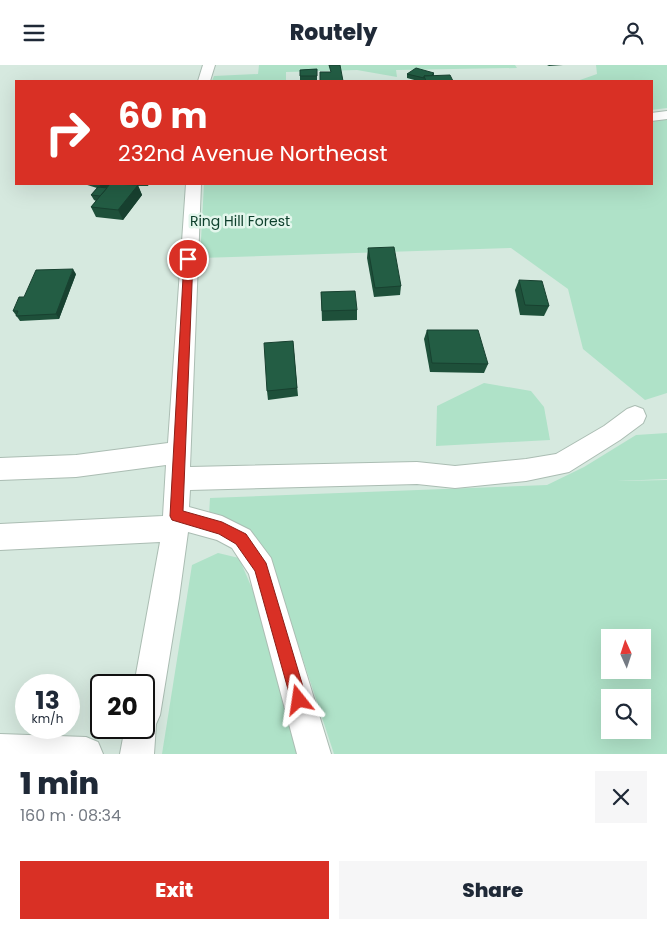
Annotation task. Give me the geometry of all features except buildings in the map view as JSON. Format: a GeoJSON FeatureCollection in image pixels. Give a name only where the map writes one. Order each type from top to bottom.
{"type":"FeatureCollection","features":[{"type":"Feature","properties":{"kind":"street"},"geometry":{"type":"LineString","coordinates":[[204,80],[208,65]]}},
{"type":"Feature","properties":{"kind":"street"},"geometry":{"type":"LineString","coordinates":[[653,117],[667,115]]}},
{"type":"Feature","properties":{"kind":"street"},"geometry":{"type":"LineString","coordinates":[[151,674],[176,522],[186,293],[193,185]]}},
{"type":"Feature","properties":{"kind":"street"},"geometry":{"type":"LineString","coordinates":[[179,479],[417,473],[455,477],[526,470],[560,464],[612,433],[635,416]]}},
{"type":"Feature","properties":{"kind":"street"},"geometry":{"type":"LineString","coordinates":[[0,469],[76,466],[180,452]]}},
{"type":"Feature","properties":{"kind":"street"},"geometry":{"type":"LineString","coordinates":[[0,537],[176,522],[222,529],[241,539],[261,568],[314,754]]}},
{"type":"Feature","properties":{"kind":"street"},"geometry":{"type":"LineString","coordinates":[[136,754],[139,739]]}},
{"type":"Feature","properties":{"kind":"street"},"geometry":{"type":"LineString","coordinates":[[0,751],[86,754]]}},
{"type":"Feature","properties":{"kind":"green space"},"geometry":{"type":"Polygon","coordinates":[[[259,65],[515,65],[517,68],[396,70],[397,77],[357,70],[286,72],[286,80],[212,80],[214,76],[258,74],[259,65]]]}},
{"type":"Feature","properties":{"kind":"green space"},"geometry":{"type":"Polygon","coordinates":[[[596,65],[667,65],[667,108],[653,110],[653,80],[580,80],[597,74],[596,65]]]}},
{"type":"Feature","properties":{"kind":"green space","name":"Ring Hill Forest"},"geometry":{"type":"Polygon","coordinates":[[[653,119],[667,119],[667,393],[645,400],[583,349],[568,289],[511,248],[200,258],[204,185],[653,185],[653,119]]]}},
{"type":"Feature","properties":{"kind":"green space"},"geometry":{"type":"Polygon","coordinates":[[[484,383],[531,391],[544,407],[550,440],[436,446],[437,406],[484,383]]]}},
{"type":"Feature","properties":{"kind":"green space"},"geometry":{"type":"Polygon","coordinates":[[[667,433],[667,479],[617,481],[667,480],[667,754],[334,754],[268,553],[240,527],[209,515],[210,498],[547,485],[584,467],[636,435],[667,433]]]}},
{"type":"Feature","properties":{"kind":"green space"},"geometry":{"type":"Polygon","coordinates":[[[218,553],[239,558],[266,621],[300,754],[162,754],[192,565],[218,553]]]}},
{"type":"Feature","properties":{"kind":"route"},"geometry":{"type":"LineString","coordinates":[[188,259],[176,516],[222,529],[241,539],[261,568],[280,627],[299,700]]}}]}
